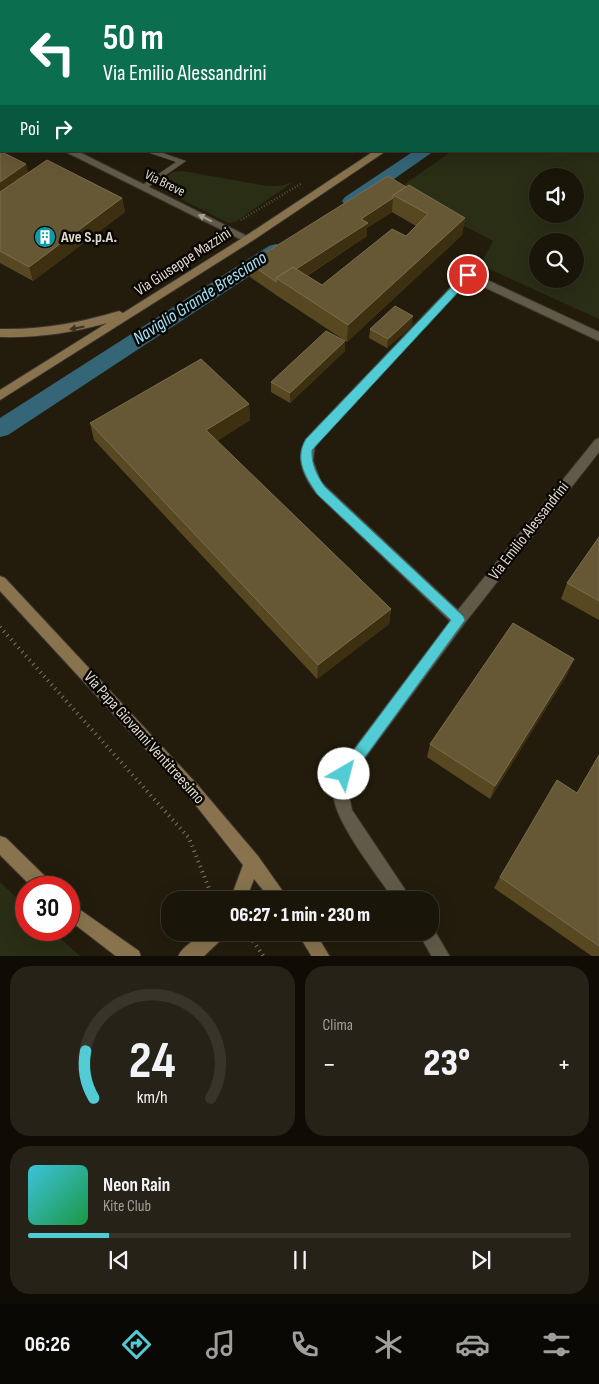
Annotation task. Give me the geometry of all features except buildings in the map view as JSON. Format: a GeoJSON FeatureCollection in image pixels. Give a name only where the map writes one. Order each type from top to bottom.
{"type":"FeatureCollection","features":[{"type":"Feature","properties":{"kind":"street","name":"Via Breve"},"geometry":{"type":"LineString","coordinates":[[71,152],[248,239]]}},
{"type":"Feature","properties":{"kind":"street","name":"Via Giuseppe Mazzini"},"geometry":{"type":"LineString","coordinates":[[0,396],[248,239],[379,152]]}},
{"type":"Feature","properties":{"kind":"street"},"geometry":{"type":"LineString","coordinates":[[459,620],[321,490],[312,477],[306,457],[306,449],[310,442],[468,275],[599,337]]}},
{"type":"Feature","properties":{"kind":"street"},"geometry":{"type":"LineString","coordinates":[[0,333],[35,333],[63,330],[90,325],[140,308]]}},
{"type":"Feature","properties":{"kind":"street","name":"Via Emilio Alessandrini"},"geometry":{"type":"LineString","coordinates":[[398,891],[346,815],[340,800],[340,787],[344,774],[459,620],[599,443]]}},
{"type":"Feature","properties":{"kind":"street","name":"Via Papa Giovanni Ventitreesimo"},"geometry":{"type":"LineString","coordinates":[[0,582],[191,788],[274,891]]}},
{"type":"Feature","properties":{"kind":"street"},"geometry":{"type":"LineString","coordinates":[[0,844],[33,876]]}},
{"type":"Feature","properties":{"kind":"street"},"geometry":{"type":"LineString","coordinates":[[241,891],[252,862]]}},
{"type":"Feature","properties":{"kind":"street"},"geometry":{"type":"LineString","coordinates":[[80,919],[133,956]]}},
{"type":"Feature","properties":{"kind":"street"},"geometry":{"type":"LineString","coordinates":[[186,956],[195,952],[207,941]]}},
{"type":"Feature","properties":{"kind":"street"},"geometry":{"type":"LineString","coordinates":[[311,941],[322,956]]}},
{"type":"Feature","properties":{"kind":"street"},"geometry":{"type":"LineString","coordinates":[[432,941],[442,956]]}},
{"type":"Feature","properties":{"kind":"lane"},"geometry":{"type":"LineString","coordinates":[[144,188],[182,161],[151,152]]}},
{"type":"Feature","properties":{"kind":"path"},"geometry":{"type":"LineString","coordinates":[[228,229],[303,182]]}},
{"type":"Feature","properties":{"kind":"path"},"geometry":{"type":"LineString","coordinates":[[0,627],[189,838],[210,891]]}},
{"type":"Feature","properties":{"kind":"path"},"geometry":{"type":"LineString","coordinates":[[253,941],[264,956]]}},
{"type":"Feature","properties":{"kind":"green space"},"geometry":{"type":"Polygon","coordinates":[[[451,152],[599,152],[599,319],[531,288],[584,288],[584,233],[529,233],[529,287],[480,265],[493,241],[396,190],[451,152]]]}},
{"type":"Feature","properties":{"kind":"green space"},"geometry":{"type":"Polygon","coordinates":[[[183,171],[267,186],[280,186],[293,182],[235,222],[228,223],[159,188],[159,183],[172,172],[183,171]]]}},
{"type":"Feature","properties":{"kind":"green space"},"geometry":{"type":"Polygon","coordinates":[[[0,882],[15,896],[15,941],[63,941],[80,956],[0,956],[0,882]]]}},
{"type":"Feature","properties":{"kind":"waterway","name":"Naviglio Grande Bresciano"},"geometry":{"type":"LineString","coordinates":[[351,201],[424,152]]}},
{"type":"Feature","properties":{"kind":"waterway","name":"Naviglio Grande Bresciano"},"geometry":{"type":"LineString","coordinates":[[0,429],[276,250]]}},
{"type":"Feature","properties":{"kind":"place","name":"Ave S.p.A."},"geometry":{"type":"Point","coordinates":[45,237]}},
{"type":"Feature","properties":{"kind":"route"},"geometry":{"type":"LineString","coordinates":[[344,774],[459,620],[315,484],[306,457],[306,449],[310,442],[468,275]]}}]}
